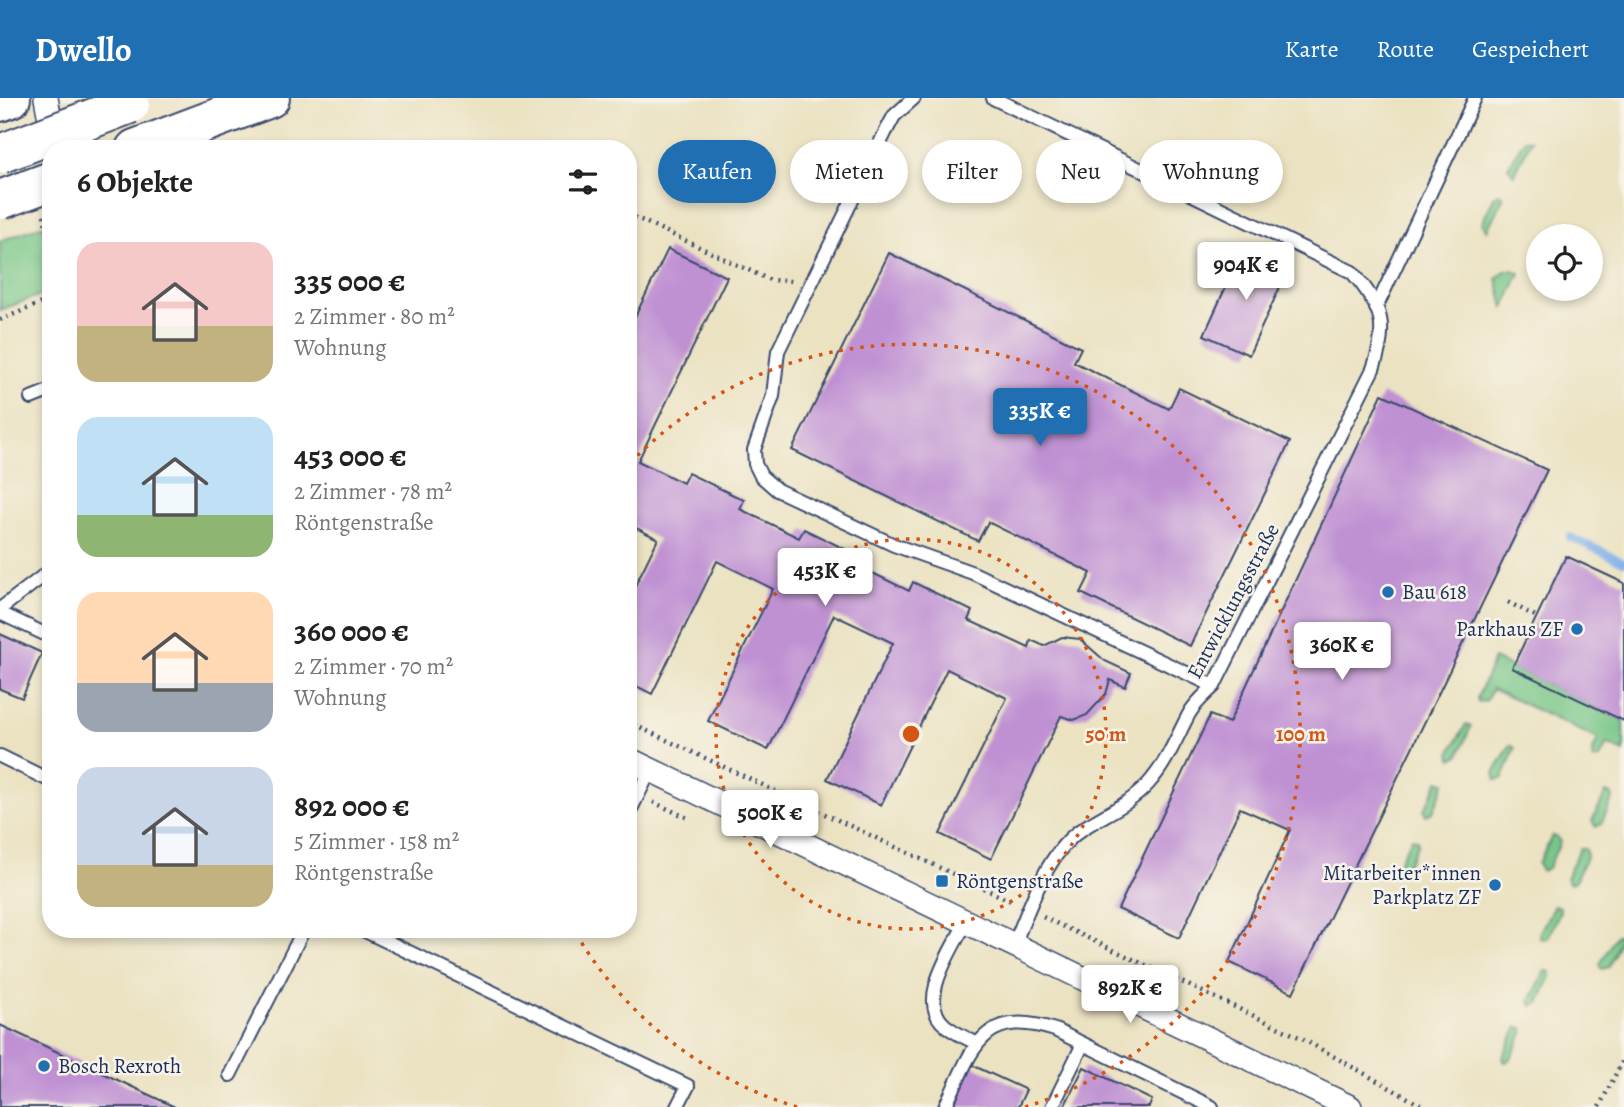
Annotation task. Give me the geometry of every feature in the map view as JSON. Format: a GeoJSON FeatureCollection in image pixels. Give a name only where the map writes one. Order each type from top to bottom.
{"type":"FeatureCollection","features":[{"type":"Feature","properties":{"kind":"highway"},"geometry":{"type":"LineString","coordinates":[[0,102],[11,98]]}},
{"type":"Feature","properties":{"kind":"highway"},"geometry":{"type":"LineString","coordinates":[[158,140],[270,98]]}},
{"type":"Feature","properties":{"kind":"highway"},"geometry":{"type":"LineString","coordinates":[[0,154],[138,101]]}},
{"type":"Feature","properties":{"kind":"highway"},"geometry":{"type":"LineString","coordinates":[[0,200],[42,184]]}},
{"type":"Feature","properties":{"kind":"street"},"geometry":{"type":"LineString","coordinates":[[46,98],[54,140]]}},
{"type":"Feature","properties":{"kind":"street"},"geometry":{"type":"LineString","coordinates":[[637,762],[1350,1107]]}},
{"type":"Feature","properties":{"kind":"lane"},"geometry":{"type":"LineString","coordinates":[[914,98],[894,116],[778,351],[773,396],[754,450],[755,464],[761,476],[777,490],[894,545],[973,573],[1214,686]]}},
{"type":"Feature","properties":{"kind":"lane","name":"Entwicklungsstraße"},"geometry":{"type":"LineString","coordinates":[[993,98],[1352,272],[1376,308],[1384,340],[1373,369],[1214,686],[1194,707],[1174,747],[1149,784],[1122,808],[1080,830],[1065,844],[1049,866],[1014,944]]}},
{"type":"Feature","properties":{"kind":"lane"},"geometry":{"type":"LineString","coordinates":[[1376,308],[1475,98]]}},
{"type":"Feature","properties":{"kind":"lane"},"geometry":{"type":"LineString","coordinates":[[32,398],[42,394]]}},
{"type":"Feature","properties":{"kind":"lane"},"geometry":{"type":"LineString","coordinates":[[42,577],[0,611],[42,632]]}},
{"type":"Feature","properties":{"kind":"lane"},"geometry":{"type":"LineString","coordinates":[[0,756],[42,777]]}},
{"type":"Feature","properties":{"kind":"lane"},"geometry":{"type":"LineString","coordinates":[[637,798],[651,769]]}},
{"type":"Feature","properties":{"kind":"lane"},"geometry":{"type":"LineString","coordinates":[[967,920],[933,991],[936,1009],[944,1025],[976,1043]]}},
{"type":"Feature","properties":{"kind":"lane"},"geometry":{"type":"LineString","coordinates":[[230,1075],[299,938]]}},
{"type":"Feature","properties":{"kind":"lane"},"geometry":{"type":"LineString","coordinates":[[380,938],[688,1086],[677,1107]]}},
{"type":"Feature","properties":{"kind":"lane"},"geometry":{"type":"LineString","coordinates":[[944,1107],[976,1043],[992,1030],[1012,1023],[1032,1023],[1083,1044],[1212,1107]]}},
{"type":"Feature","properties":{"kind":"lane"},"geometry":{"type":"LineString","coordinates":[[1052,1107],[1083,1044]]}},
{"type":"Feature","properties":{"kind":"lane"},"geometry":{"type":"LineString","coordinates":[[1179,1107],[1185,1094]]}},
{"type":"Feature","properties":{"kind":"path"},"geometry":{"type":"LineString","coordinates":[[637,218],[770,280],[810,282]]}},
{"type":"Feature","properties":{"kind":"path"},"geometry":{"type":"LineString","coordinates":[[0,320],[42,303]]}},
{"type":"Feature","properties":{"kind":"path"},"geometry":{"type":"LineString","coordinates":[[1508,602],[1536,617]]}},
{"type":"Feature","properties":{"kind":"path"},"geometry":{"type":"LineString","coordinates":[[637,726],[1299,1037],[1424,1107]]}},
{"type":"Feature","properties":{"kind":"path"},"geometry":{"type":"LineString","coordinates":[[1600,1107],[1624,1058]]}},
{"type":"Feature","properties":{"kind":"green space"},"geometry":{"type":"Polygon","coordinates":[[[1524,139],[1531,140],[1514,175],[1508,167],[1524,139]]]}},
{"type":"Feature","properties":{"kind":"green space"},"geometry":{"type":"Polygon","coordinates":[[[1499,194],[1504,196],[1487,230],[1482,223],[1494,197],[1499,194]]]}},
{"type":"Feature","properties":{"kind":"green space"},"geometry":{"type":"Polygon","coordinates":[[[42,225],[42,294],[0,310],[0,241],[42,225]]]}},
{"type":"Feature","properties":{"kind":"green space"},"geometry":{"type":"Polygon","coordinates":[[[1505,271],[1520,273],[1504,308],[1497,278],[1505,271]]]}},
{"type":"Feature","properties":{"kind":"green space"},"geometry":{"type":"Polygon","coordinates":[[[1494,659],[1624,721],[1624,752],[1607,744],[1600,758],[1593,760],[1592,753],[1598,739],[1492,689],[1486,701],[1478,702],[1477,698],[1494,659]]]}},
{"type":"Feature","properties":{"kind":"green space"},"geometry":{"type":"Polygon","coordinates":[[[1466,724],[1471,726],[1459,755],[1452,759],[1450,753],[1466,724]]]}},
{"type":"Feature","properties":{"kind":"green space"},"geometry":{"type":"Polygon","coordinates":[[[1510,745],[1515,748],[1503,778],[1496,780],[1494,773],[1510,745]]]}},
{"type":"Feature","properties":{"kind":"green space"},"geometry":{"type":"Polygon","coordinates":[[[1439,781],[1445,783],[1433,812],[1426,815],[1424,810],[1439,781]]]}},
{"type":"Feature","properties":{"kind":"green space"},"geometry":{"type":"Polygon","coordinates":[[[1606,793],[1611,793],[1613,798],[1601,824],[1596,827],[1592,821],[1606,793]]]}},
{"type":"Feature","properties":{"kind":"green space"},"geometry":{"type":"Polygon","coordinates":[[[1552,836],[1557,836],[1560,843],[1548,868],[1542,871],[1538,864],[1552,836]]]}},
{"type":"Feature","properties":{"kind":"green space"},"geometry":{"type":"Polygon","coordinates":[[[1412,838],[1417,840],[1418,844],[1404,871],[1398,872],[1396,867],[1412,838]]]}},
{"type":"Feature","properties":{"kind":"green space"},"geometry":{"type":"Polygon","coordinates":[[[1580,849],[1585,849],[1587,855],[1575,881],[1570,884],[1566,878],[1580,849]]]}},
{"type":"Feature","properties":{"kind":"green space"},"geometry":{"type":"Polygon","coordinates":[[[1554,905],[1560,907],[1560,911],[1548,938],[1541,939],[1539,934],[1554,905]]]}},
{"type":"Feature","properties":{"kind":"green space"},"geometry":{"type":"Polygon","coordinates":[[[1616,935],[1621,937],[1609,967],[1602,969],[1600,964],[1616,935]]]}},
{"type":"Feature","properties":{"kind":"green space"},"geometry":{"type":"Polygon","coordinates":[[[1545,971],[1551,972],[1551,976],[1539,1003],[1532,1006],[1530,1001],[1545,971]]]}},
{"type":"Feature","properties":{"kind":"green space"},"geometry":{"type":"Polygon","coordinates":[[[1517,1027],[1523,1028],[1523,1033],[1511,1059],[1505,1062],[1503,1057],[1517,1027]]]}},
{"type":"Feature","properties":{"kind":"building"},"geometry":{"type":"Polygon","coordinates":[[[668,249],[727,277],[638,461],[683,483],[688,473],[744,500],[740,509],[799,538],[804,529],[853,553],[848,561],[909,591],[913,582],[972,611],[968,620],[1029,648],[1031,640],[1044,646],[1062,637],[1080,639],[1105,661],[1131,673],[1125,687],[1110,680],[1106,694],[1087,715],[1074,720],[1061,716],[991,859],[940,834],[1007,698],[947,669],[881,805],[827,779],[893,643],[834,615],[768,750],[708,721],[773,589],[717,561],[652,694],[637,686],[637,582],[658,539],[637,528],[637,313],[668,249]]]}},
{"type":"Feature","properties":{"kind":"building"},"geometry":{"type":"Polygon","coordinates":[[[1243,249],[1288,269],[1249,355],[1204,335],[1243,249]]]}},
{"type":"Feature","properties":{"kind":"building"},"geometry":{"type":"Polygon","coordinates":[[[889,253],[1081,348],[1074,362],[1169,409],[1179,388],[1290,442],[1190,646],[1081,593],[1091,573],[988,522],[978,541],[792,450],[889,253]]]}},
{"type":"Feature","properties":{"kind":"building","name":"Bau 618"},"geometry":{"type":"Polygon","coordinates":[[[1382,394],[1547,470],[1293,993],[1229,962],[1290,830],[1240,808],[1179,938],[1118,909],[1210,715],[1229,723],[1382,394]]]}},
{"type":"Feature","properties":{"kind":"building","name":"Parkhaus ZF"},"geometry":{"type":"Polygon","coordinates":[[[1566,556],[1624,583],[1624,721],[1512,668],[1566,556]]]}},
{"type":"Feature","properties":{"kind":"building"},"geometry":{"type":"Polygon","coordinates":[[[0,634],[42,653],[22,698],[0,689],[0,634]]]}},
{"type":"Feature","properties":{"kind":"building","name":"Bosch Rexroth"},"geometry":{"type":"Polygon","coordinates":[[[0,1025],[175,1107],[0,1107],[0,1025]]]}},
{"type":"Feature","properties":{"kind":"building"},"geometry":{"type":"Polygon","coordinates":[[[972,1065],[1026,1090],[1018,1107],[953,1107],[972,1065]]]}},
{"type":"Feature","properties":{"kind":"building"},"geometry":{"type":"Polygon","coordinates":[[[1084,1067],[1152,1100],[1149,1107],[1064,1107],[1084,1067]]]}},
{"type":"Feature","properties":{"kind":"waterway"},"geometry":{"type":"LineString","coordinates":[[1570,537],[1624,562]]}},
{"type":"Feature","properties":{"kind":"place","name":"Bau 618"},"geometry":{"type":"Point","coordinates":[1388,592]}},
{"type":"Feature","properties":{"kind":"place","name":"Parkhaus ZF"},"geometry":{"type":"Point","coordinates":[1577,629]}},
{"type":"Feature","properties":{"kind":"place","name":"Röntgenstraße"},"geometry":{"type":"Point","coordinates":[942,881]}},
{"type":"Feature","properties":{"kind":"place","name":"Mitarbeiter*innen Parkplatz ZF"},"geometry":{"type":"Point","coordinates":[1495,885]}},
{"type":"Feature","properties":{"kind":"place","name":"Bosch Rexroth"},"geometry":{"type":"Point","coordinates":[44,1066]}}]}
